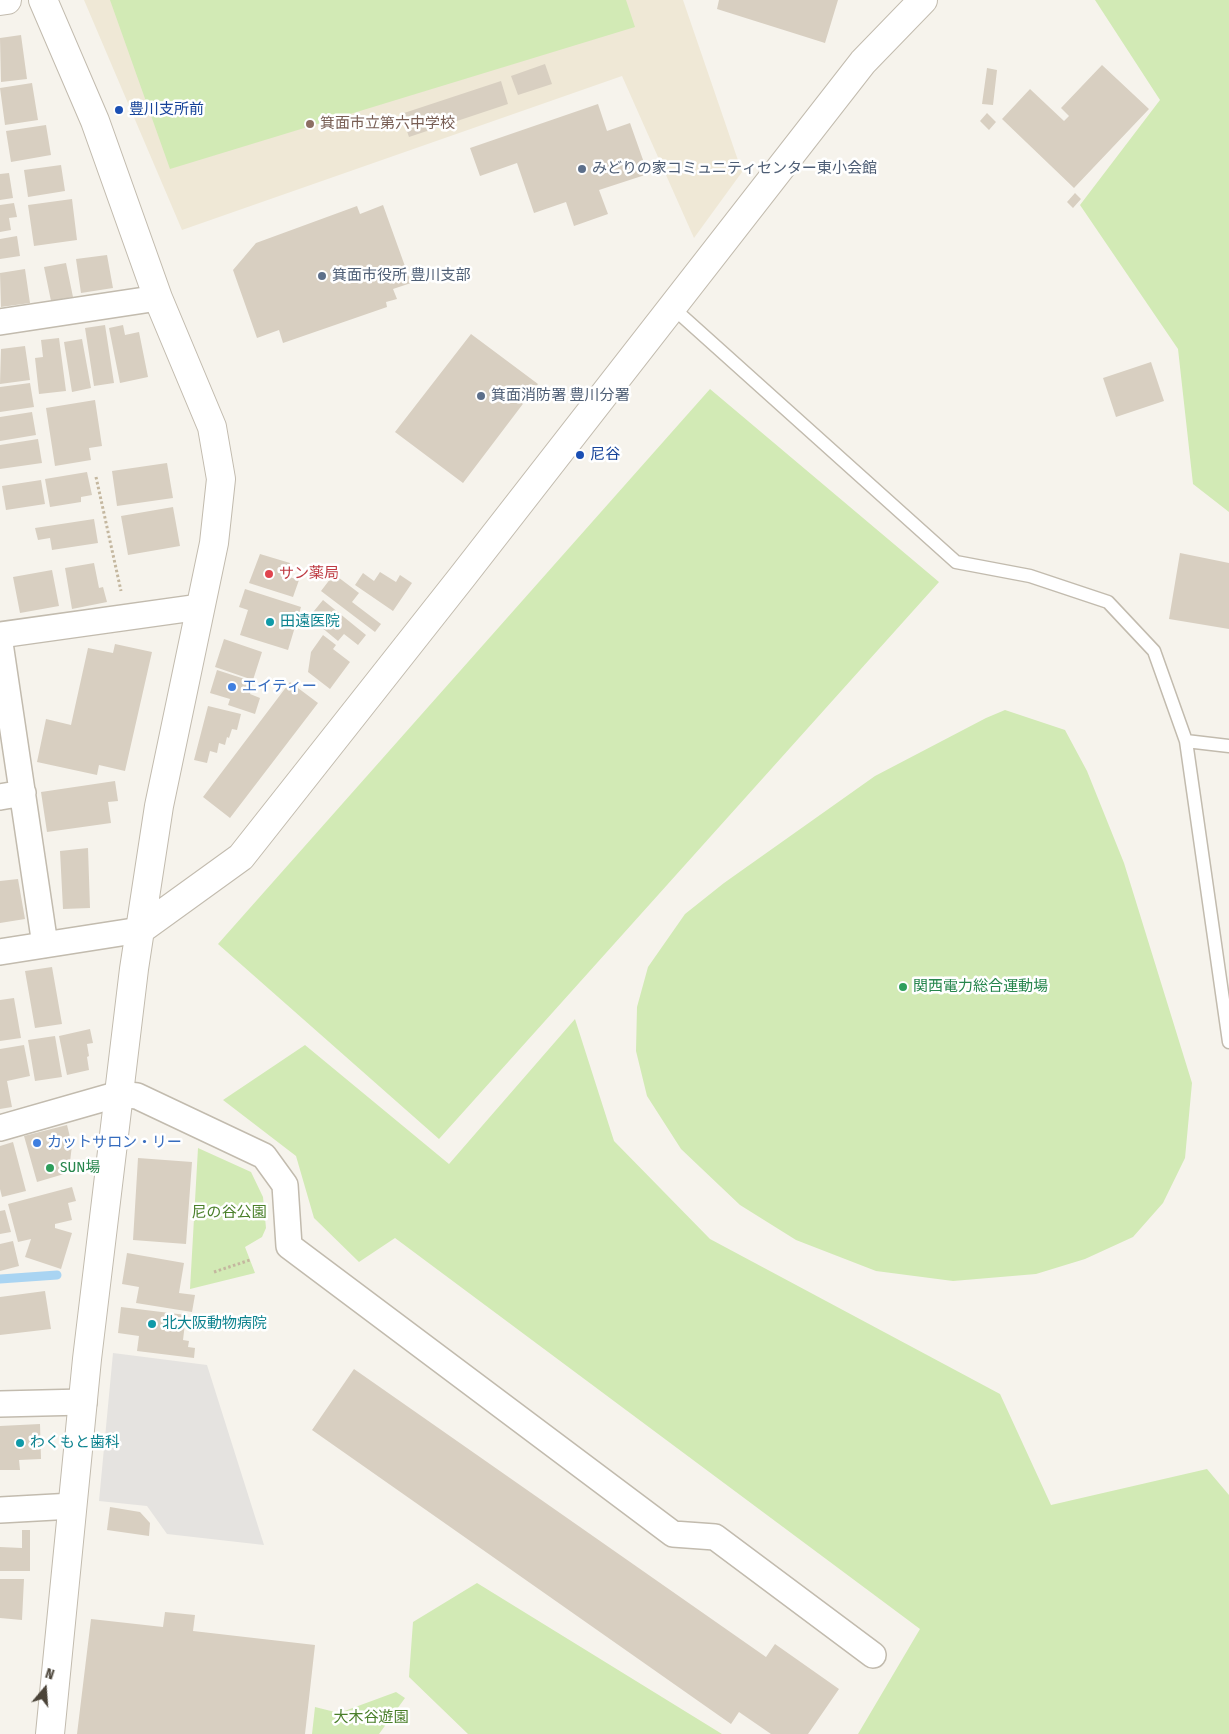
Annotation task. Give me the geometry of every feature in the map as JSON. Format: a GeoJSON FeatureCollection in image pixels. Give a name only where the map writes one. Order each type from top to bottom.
{"type":"FeatureCollection","features":[{"type":"Feature","properties":{"kind":"street"},"geometry":{"type":"LineString","coordinates":[[0,1],[7,0]]}},
{"type":"Feature","properties":{"kind":"street"},"geometry":{"type":"LineString","coordinates":[[43,0],[95,121],[158,298],[212,427],[221,479],[214,543],[159,806],[140,930],[89,1349],[50,1734]]}},
{"type":"Feature","properties":{"kind":"street"},"geometry":{"type":"LineString","coordinates":[[0,952],[140,930],[242,857],[863,62],[923,0]]}},
{"type":"Feature","properties":{"kind":"street"},"geometry":{"type":"LineString","coordinates":[[0,322],[158,298]]}},
{"type":"Feature","properties":{"kind":"street"},"geometry":{"type":"LineString","coordinates":[[0,635],[200,607]]}},
{"type":"Feature","properties":{"kind":"street"},"geometry":{"type":"LineString","coordinates":[[0,643],[11,795],[46,945]]}},
{"type":"Feature","properties":{"kind":"street"},"geometry":{"type":"LineString","coordinates":[[0,1128],[119,1094],[137,1096],[264,1156],[285,1185],[289,1246],[673,1534],[715,1537],[873,1655]]}},
{"type":"Feature","properties":{"kind":"street"},"geometry":{"type":"LineString","coordinates":[[0,1404],[84,1402]]}},
{"type":"Feature","properties":{"kind":"street"},"geometry":{"type":"LineString","coordinates":[[0,1510],[73,1506]]}},
{"type":"Feature","properties":{"kind":"lane"},"geometry":{"type":"LineString","coordinates":[[672,307],[956,562],[1030,576],[1108,602],[1154,651],[1186,741],[1229,1042]]}},
{"type":"Feature","properties":{"kind":"lane"},"geometry":{"type":"LineString","coordinates":[[1186,741],[1229,746]]}},
{"type":"Feature","properties":{"kind":"path"},"geometry":{"type":"LineString","coordinates":[[96,477],[120,585]]}},
{"type":"Feature","properties":{"kind":"path"},"geometry":{"type":"LineString","coordinates":[[214,1272],[250,1260]]}},
{"type":"Feature","properties":{"kind":"shaded area","name":"箕面市立第六中学校"},"geometry":{"type":"Polygon","coordinates":[[[84,0],[683,0],[742,172],[694,238],[622,76],[182,230],[84,0]]]}},
{"type":"Feature","properties":{"kind":"shaded area"},"geometry":{"type":"Polygon","coordinates":[[[113,1353],[207,1365],[264,1545],[167,1534],[147,1506],[99,1501],[113,1353]]]}},
{"type":"Feature","properties":{"kind":"green space"},"geometry":{"type":"Polygon","coordinates":[[[110,0],[626,0],[635,27],[170,169],[110,0]]]}},
{"type":"Feature","properties":{"kind":"green space"},"geometry":{"type":"Polygon","coordinates":[[[1095,0],[1229,0],[1229,512],[1193,484],[1178,349],[1080,205],[1160,100],[1095,0]]]}},
{"type":"Feature","properties":{"kind":"green space"},"geometry":{"type":"Polygon","coordinates":[[[710,389],[939,582],[439,1139],[218,944],[710,389]]]}},
{"type":"Feature","properties":{"kind":"green space","name":"関西電力総合運動場"},"geometry":{"type":"Polygon","coordinates":[[[1005,710],[1065,730],[1087,771],[1124,863],[1192,1083],[1185,1158],[1163,1203],[1133,1237],[1085,1259],[1036,1274],[953,1281],[876,1271],[796,1240],[740,1205],[681,1149],[647,1096],[636,1051],[637,1007],[648,967],[685,914],[724,883],[875,776],[1005,710]]]}},
{"type":"Feature","properties":{"kind":"green space"},"geometry":{"type":"Polygon","coordinates":[[[575,1019],[614,1141],[710,1239],[1000,1394],[1051,1505],[1207,1469],[1229,1495],[1229,1734],[858,1734],[920,1629],[395,1238],[359,1262],[314,1218],[296,1156],[223,1100],[305,1045],[449,1164],[575,1019]]]}},
{"type":"Feature","properties":{"kind":"green space","name":"尼の谷公園"},"geometry":{"type":"Polygon","coordinates":[[[198,1148],[251,1172],[263,1197],[266,1228],[262,1237],[245,1247],[255,1273],[190,1289],[198,1148]]]}},
{"type":"Feature","properties":{"kind":"green space"},"geometry":{"type":"Polygon","coordinates":[[[477,1583],[722,1734],[468,1734],[409,1677],[413,1622],[477,1583]]]}},
{"type":"Feature","properties":{"kind":"green space","name":"大木谷遊園"},"geometry":{"type":"Polygon","coordinates":[[[396,1692],[405,1698],[379,1734],[312,1734],[315,1707],[339,1713],[396,1692]]]}},
{"type":"Feature","properties":{"kind":"building"},"geometry":{"type":"Polygon","coordinates":[[[719,0],[838,0],[825,43],[717,9],[719,0]]]}},
{"type":"Feature","properties":{"kind":"building"},"geometry":{"type":"Polygon","coordinates":[[[21,35],[27,79],[1,82],[0,38],[21,35]]]}},
{"type":"Feature","properties":{"kind":"building"},"geometry":{"type":"Polygon","coordinates":[[[545,64],[552,84],[518,95],[511,76],[545,64]]]}},
{"type":"Feature","properties":{"kind":"building"},"geometry":{"type":"Polygon","coordinates":[[[1102,65],[1149,109],[1074,188],[1002,119],[1030,89],[1064,121],[1069,116],[1061,108],[1102,65]]]}},
{"type":"Feature","properties":{"kind":"building"},"geometry":{"type":"Polygon","coordinates":[[[987,68],[997,70],[993,105],[982,104],[987,68]]]}},
{"type":"Feature","properties":{"kind":"building"},"geometry":{"type":"Polygon","coordinates":[[[501,81],[508,104],[409,137],[401,114],[501,81]]]}},
{"type":"Feature","properties":{"kind":"building"},"geometry":{"type":"Polygon","coordinates":[[[32,83],[38,120],[5,125],[0,88],[32,83]]]}},
{"type":"Feature","properties":{"kind":"building","name":"みどりの家コミュニティセンター東小会館"},"geometry":{"type":"Polygon","coordinates":[[[598,104],[607,131],[630,123],[648,174],[599,190],[608,214],[574,226],[566,202],[534,213],[517,163],[480,176],[470,148],[598,104]]]}},
{"type":"Feature","properties":{"kind":"building"},"geometry":{"type":"Polygon","coordinates":[[[987,113],[996,122],[989,130],[980,121],[987,113]]]}},
{"type":"Feature","properties":{"kind":"building"},"geometry":{"type":"Polygon","coordinates":[[[46,125],[51,155],[11,162],[6,131],[46,125]]]}},
{"type":"Feature","properties":{"kind":"building"},"geometry":{"type":"Polygon","coordinates":[[[61,165],[65,191],[28,197],[24,170],[61,165]]]}},
{"type":"Feature","properties":{"kind":"building"},"geometry":{"type":"Polygon","coordinates":[[[9,173],[13,198],[0,200],[0,174],[9,173]]]}},
{"type":"Feature","properties":{"kind":"building"},"geometry":{"type":"Polygon","coordinates":[[[1075,193],[1081,199],[1073,208],[1067,202],[1075,193]]]}},
{"type":"Feature","properties":{"kind":"building"},"geometry":{"type":"Polygon","coordinates":[[[72,199],[77,240],[34,246],[28,205],[72,199]]]}},
{"type":"Feature","properties":{"kind":"building"},"geometry":{"type":"Polygon","coordinates":[[[14,203],[17,217],[9,218],[11,230],[0,232],[0,205],[14,203]]]}},
{"type":"Feature","properties":{"kind":"building","name":"箕面市役所 豊川支部"},"geometry":{"type":"Polygon","coordinates":[[[383,205],[411,283],[393,289],[397,299],[386,302],[387,307],[283,343],[279,330],[257,338],[233,270],[256,243],[357,206],[360,214],[383,205]]]}},
{"type":"Feature","properties":{"kind":"building"},"geometry":{"type":"Polygon","coordinates":[[[17,236],[20,256],[0,259],[0,239],[17,236]]]}},
{"type":"Feature","properties":{"kind":"building"},"geometry":{"type":"Polygon","coordinates":[[[107,255],[113,288],[81,293],[76,259],[107,255]]]}},
{"type":"Feature","properties":{"kind":"building"},"geometry":{"type":"Polygon","coordinates":[[[66,263],[73,297],[51,301],[44,267],[66,263]]]}},
{"type":"Feature","properties":{"kind":"building"},"geometry":{"type":"Polygon","coordinates":[[[25,269],[30,303],[1,307],[0,273],[25,269]]]}},
{"type":"Feature","properties":{"kind":"building"},"geometry":{"type":"Polygon","coordinates":[[[105,325],[114,383],[94,386],[85,328],[105,325]]]}},
{"type":"Feature","properties":{"kind":"building"},"geometry":{"type":"Polygon","coordinates":[[[123,325],[125,335],[139,332],[148,377],[120,383],[109,328],[123,325]]]}},
{"type":"Feature","properties":{"kind":"building"},"geometry":{"type":"Polygon","coordinates":[[[471,334],[538,384],[463,483],[395,432],[471,334]]]}},
{"type":"Feature","properties":{"kind":"building"},"geometry":{"type":"Polygon","coordinates":[[[59,338],[66,391],[39,394],[35,358],[43,357],[41,340],[59,338]]]}},
{"type":"Feature","properties":{"kind":"building"},"geometry":{"type":"Polygon","coordinates":[[[82,339],[91,388],[72,392],[64,342],[82,339]]]}},
{"type":"Feature","properties":{"kind":"building"},"geometry":{"type":"Polygon","coordinates":[[[25,346],[30,380],[0,384],[1,349],[25,346]]]}},
{"type":"Feature","properties":{"kind":"building"},"geometry":{"type":"Polygon","coordinates":[[[1151,362],[1164,401],[1116,417],[1103,378],[1151,362]]]}},
{"type":"Feature","properties":{"kind":"building"},"geometry":{"type":"Polygon","coordinates":[[[30,383],[34,407],[0,412],[0,387],[30,383]]]}},
{"type":"Feature","properties":{"kind":"building"},"geometry":{"type":"Polygon","coordinates":[[[95,400],[102,446],[89,448],[91,460],[55,466],[46,408],[95,400]]]}},
{"type":"Feature","properties":{"kind":"building"},"geometry":{"type":"Polygon","coordinates":[[[32,412],[36,435],[0,441],[0,417],[32,412]]]}},
{"type":"Feature","properties":{"kind":"building"},"geometry":{"type":"Polygon","coordinates":[[[38,439],[42,463],[0,469],[0,445],[38,439]]]}},
{"type":"Feature","properties":{"kind":"building"},"geometry":{"type":"Polygon","coordinates":[[[167,463],[173,498],[117,506],[112,471],[167,463]]]}},
{"type":"Feature","properties":{"kind":"building"},"geometry":{"type":"Polygon","coordinates":[[[87,472],[92,495],[81,497],[81,502],[50,507],[45,479],[87,472]]]}},
{"type":"Feature","properties":{"kind":"building"},"geometry":{"type":"Polygon","coordinates":[[[41,480],[45,504],[6,510],[2,486],[41,480]]]}},
{"type":"Feature","properties":{"kind":"building"},"geometry":{"type":"Polygon","coordinates":[[[173,507],[180,546],[128,555],[121,516],[173,507]]]}},
{"type":"Feature","properties":{"kind":"building"},"geometry":{"type":"Polygon","coordinates":[[[94,519],[98,543],[52,550],[50,538],[38,540],[35,528],[94,519]]]}},
{"type":"Feature","properties":{"kind":"building"},"geometry":{"type":"Polygon","coordinates":[[[1180,553],[1229,563],[1229,629],[1169,619],[1180,553]]]}},
{"type":"Feature","properties":{"kind":"building"},"geometry":{"type":"Polygon","coordinates":[[[260,554],[290,563],[286,576],[299,580],[293,597],[249,583],[260,554]]]}},
{"type":"Feature","properties":{"kind":"building"},"geometry":{"type":"Polygon","coordinates":[[[94,563],[99,588],[103,587],[107,602],[72,609],[65,568],[94,563]]]}},
{"type":"Feature","properties":{"kind":"building"},"geometry":{"type":"Polygon","coordinates":[[[52,570],[59,606],[20,613],[13,577],[52,570]]]}},
{"type":"Feature","properties":{"kind":"building"},"geometry":{"type":"Polygon","coordinates":[[[380,572],[396,582],[400,575],[412,583],[393,611],[355,585],[363,573],[374,581],[380,572]]]}},
{"type":"Feature","properties":{"kind":"building"},"geometry":{"type":"Polygon","coordinates":[[[334,574],[359,593],[352,602],[381,624],[375,632],[321,591],[334,574]]]}},
{"type":"Feature","properties":{"kind":"building","name":"田遠医院"},"geometry":{"type":"Polygon","coordinates":[[[245,589],[301,607],[288,650],[240,635],[248,610],[239,607],[245,589]]]}},
{"type":"Feature","properties":{"kind":"building"},"geometry":{"type":"Polygon","coordinates":[[[323,600],[366,635],[358,645],[344,634],[338,641],[309,617],[323,600]]]}},
{"type":"Feature","properties":{"kind":"building"},"geometry":{"type":"Polygon","coordinates":[[[323,635],[336,645],[333,649],[350,662],[330,689],[308,672],[311,652],[323,635]]]}},
{"type":"Feature","properties":{"kind":"building"},"geometry":{"type":"Polygon","coordinates":[[[224,639],[262,652],[253,680],[215,667],[224,639]]]}},
{"type":"Feature","properties":{"kind":"building"},"geometry":{"type":"Polygon","coordinates":[[[115,644],[152,652],[125,771],[99,765],[97,775],[37,762],[46,719],[71,725],[88,648],[113,653],[115,644]]]}},
{"type":"Feature","properties":{"kind":"building","name":"エイティー"},"geometry":{"type":"Polygon","coordinates":[[[217,670],[254,682],[250,694],[260,698],[255,714],[228,705],[230,699],[210,693],[217,670]]]}},
{"type":"Feature","properties":{"kind":"building"},"geometry":{"type":"Polygon","coordinates":[[[290,682],[318,703],[230,818],[203,797],[290,682]]]}},
{"type":"Feature","properties":{"kind":"building"},"geometry":{"type":"Polygon","coordinates":[[[208,706],[241,714],[237,730],[232,729],[225,745],[219,743],[217,753],[210,751],[207,763],[194,760],[208,706]]]}},
{"type":"Feature","properties":{"kind":"building"},"geometry":{"type":"Polygon","coordinates":[[[115,781],[118,801],[108,802],[111,823],[47,832],[41,792],[115,781]]]}},
{"type":"Feature","properties":{"kind":"building"},"geometry":{"type":"Polygon","coordinates":[[[88,848],[90,908],[63,909],[60,851],[88,848]]]}},
{"type":"Feature","properties":{"kind":"building"},"geometry":{"type":"Polygon","coordinates":[[[18,879],[25,919],[0,923],[0,881],[18,879]]]}},
{"type":"Feature","properties":{"kind":"building"},"geometry":{"type":"Polygon","coordinates":[[[52,967],[62,1024],[35,1028],[25,971],[52,967]]]}},
{"type":"Feature","properties":{"kind":"building"},"geometry":{"type":"Polygon","coordinates":[[[14,998],[21,1038],[0,1041],[0,1000],[14,998]]]}},
{"type":"Feature","properties":{"kind":"building"},"geometry":{"type":"Polygon","coordinates":[[[90,1029],[93,1043],[87,1044],[89,1070],[67,1075],[59,1036],[90,1029]]]}},
{"type":"Feature","properties":{"kind":"building"},"geometry":{"type":"Polygon","coordinates":[[[55,1036],[62,1077],[35,1081],[28,1040],[55,1036]]]}},
{"type":"Feature","properties":{"kind":"building"},"geometry":{"type":"Polygon","coordinates":[[[24,1045],[30,1076],[7,1081],[12,1107],[0,1109],[0,1049],[24,1045]]]}},
{"type":"Feature","properties":{"kind":"building"},"geometry":{"type":"Polygon","coordinates":[[[67,1125],[72,1145],[70,1162],[64,1174],[37,1182],[24,1136],[67,1125]]]}},
{"type":"Feature","properties":{"kind":"building"},"geometry":{"type":"Polygon","coordinates":[[[13,1142],[26,1191],[2,1197],[0,1189],[0,1146],[13,1142]]]}},
{"type":"Feature","properties":{"kind":"building"},"geometry":{"type":"Polygon","coordinates":[[[138,1158],[192,1162],[186,1244],[133,1240],[138,1158]]]}},
{"type":"Feature","properties":{"kind":"building"},"geometry":{"type":"Polygon","coordinates":[[[72,1187],[76,1201],[68,1203],[72,1220],[55,1224],[55,1228],[72,1233],[61,1269],[25,1257],[31,1239],[18,1242],[8,1204],[72,1187]]]}},
{"type":"Feature","properties":{"kind":"building"},"geometry":{"type":"Polygon","coordinates":[[[5,1210],[11,1232],[0,1234],[0,1211],[5,1210]]]}},
{"type":"Feature","properties":{"kind":"building"},"geometry":{"type":"Polygon","coordinates":[[[13,1241],[19,1266],[0,1271],[0,1244],[13,1241]]]}},
{"type":"Feature","properties":{"kind":"building"},"geometry":{"type":"Polygon","coordinates":[[[127,1253],[184,1263],[179,1293],[195,1295],[192,1312],[136,1303],[139,1287],[122,1284],[127,1253]]]}},
{"type":"Feature","properties":{"kind":"building"},"geometry":{"type":"Polygon","coordinates":[[[45,1291],[51,1329],[0,1335],[0,1297],[45,1291]]]}},
{"type":"Feature","properties":{"kind":"building","name":"北大阪動物病院"},"geometry":{"type":"Polygon","coordinates":[[[121,1307],[186,1315],[183,1340],[189,1341],[188,1347],[195,1348],[194,1358],[137,1351],[139,1336],[118,1333],[121,1307]]]}},
{"type":"Feature","properties":{"kind":"building"},"geometry":{"type":"Polygon","coordinates":[[[354,1369],[766,1657],[775,1644],[839,1689],[808,1734],[771,1734],[739,1712],[731,1724],[312,1430],[354,1369]]]}},
{"type":"Feature","properties":{"kind":"building","name":"わくもと歯科"},"geometry":{"type":"Polygon","coordinates":[[[40,1424],[41,1459],[19,1460],[20,1470],[0,1470],[0,1426],[40,1424]]]}},
{"type":"Feature","properties":{"kind":"building"},"geometry":{"type":"Polygon","coordinates":[[[110,1507],[140,1512],[150,1523],[149,1536],[107,1530],[110,1507]]]}},
{"type":"Feature","properties":{"kind":"building"},"geometry":{"type":"Polygon","coordinates":[[[22,1530],[30,1530],[30,1571],[0,1571],[0,1547],[22,1548],[22,1530]]]}},
{"type":"Feature","properties":{"kind":"building"},"geometry":{"type":"Polygon","coordinates":[[[0,1579],[24,1579],[22,1620],[0,1618],[0,1579]]]}},
{"type":"Feature","properties":{"kind":"building"},"geometry":{"type":"Polygon","coordinates":[[[165,1612],[195,1615],[193,1631],[315,1645],[305,1734],[77,1734],[91,1619],[163,1627],[165,1612]]]}},
{"type":"Feature","properties":{"kind":"waterway"},"geometry":{"type":"LineString","coordinates":[[0,1279],[57,1275]]}},
{"type":"Feature","properties":{"kind":"place","name":"豊川支所前"},"geometry":{"type":"Point","coordinates":[119,110]}},
{"type":"Feature","properties":{"kind":"place","name":"箕面市立第六中学校"},"geometry":{"type":"Point","coordinates":[310,124]}},
{"type":"Feature","properties":{"kind":"place","name":"みどりの家コミュニティセンター東小会館"},"geometry":{"type":"Point","coordinates":[582,169]}},
{"type":"Feature","properties":{"kind":"place","name":"箕面市役所 豊川支部"},"geometry":{"type":"Point","coordinates":[322,276]}},
{"type":"Feature","properties":{"kind":"place","name":"箕面消防署 豊川分署"},"geometry":{"type":"Point","coordinates":[481,396]}},
{"type":"Feature","properties":{"kind":"place","name":"尼谷"},"geometry":{"type":"Point","coordinates":[580,455]}},
{"type":"Feature","properties":{"kind":"place","name":"サン薬局"},"geometry":{"type":"Point","coordinates":[269,574]}},
{"type":"Feature","properties":{"kind":"place","name":"田遠医院"},"geometry":{"type":"Point","coordinates":[270,622]}},
{"type":"Feature","properties":{"kind":"place","name":"エイティー"},"geometry":{"type":"Point","coordinates":[232,687]}},
{"type":"Feature","properties":{"kind":"place","name":"関西電力総合運動場"},"geometry":{"type":"Point","coordinates":[903,987]}},
{"type":"Feature","properties":{"kind":"place","name":"カットサロン・リー"},"geometry":{"type":"Point","coordinates":[37,1143]}},
{"type":"Feature","properties":{"kind":"place","name":"SUN場"},"geometry":{"type":"Point","coordinates":[50,1168]}},
{"type":"Feature","properties":{"kind":"place","name":"北大阪動物病院"},"geometry":{"type":"Point","coordinates":[152,1324]}},
{"type":"Feature","properties":{"kind":"place","name":"わくもと歯科"},"geometry":{"type":"Point","coordinates":[20,1443]}}]}
